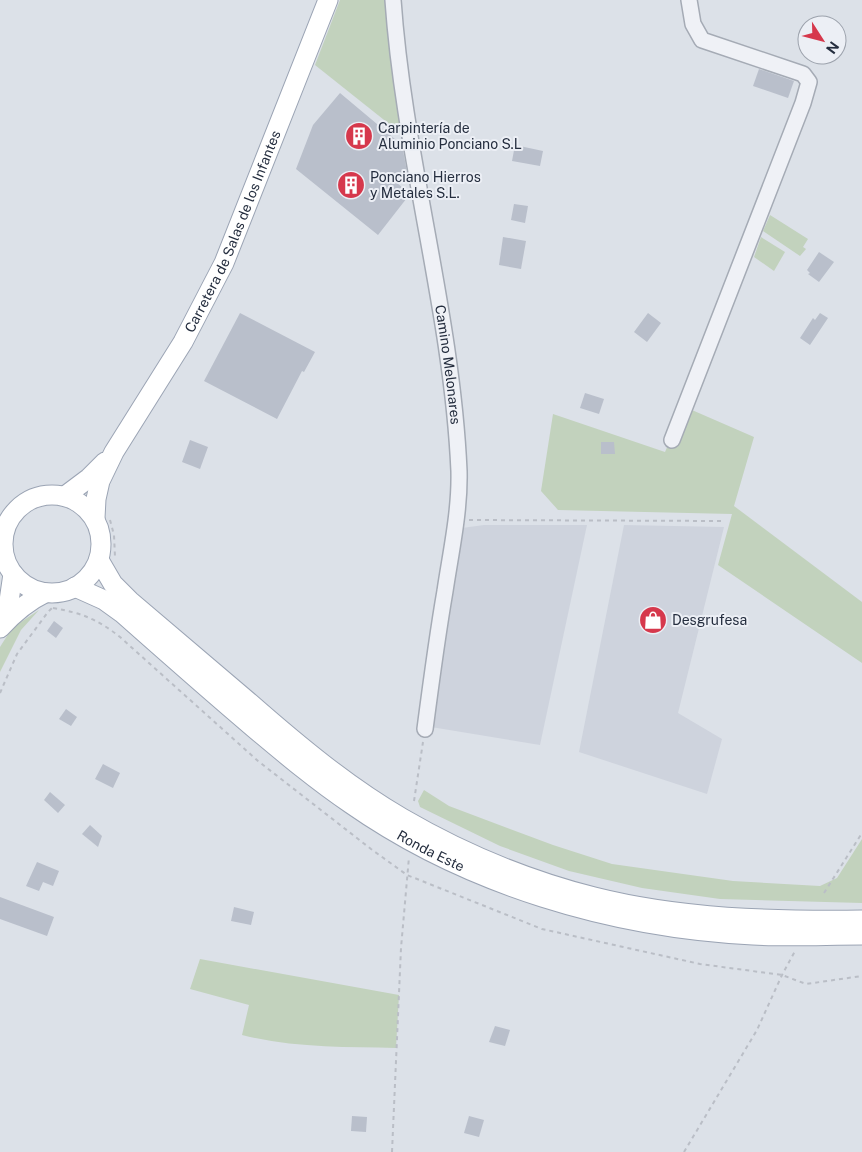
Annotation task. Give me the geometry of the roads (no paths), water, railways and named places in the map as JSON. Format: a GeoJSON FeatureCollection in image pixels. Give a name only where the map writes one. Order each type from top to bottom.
{"type":"FeatureCollection","features":[{"type":"Feature","properties":{"kind":"main road","name":"Carretera de Salas de los Infantes"},"geometry":{"type":"LineString","coordinates":[[95,514],[100,481],[114,452],[183,342],[216,281],[328,0]]}},
{"type":"Feature","properties":{"kind":"main road","name":"Carretera de Salas de los Infantes"},"geometry":{"type":"LineString","coordinates":[[65,496],[89,478],[114,452]]}},
{"type":"Feature","properties":{"kind":"main road"},"geometry":{"type":"LineString","coordinates":[[0,627],[34,598],[48,593],[64,592],[75,588],[89,576],[98,560],[102,546],[95,514],[82,504],[65,496],[51,494],[38,496],[26,502],[15,511],[3,535],[3,549],[6,562],[13,574],[27,586],[48,593]]}},
{"type":"Feature","properties":{"kind":"main road","name":"Ronda Este"},"geometry":{"type":"LineString","coordinates":[[98,560],[113,584],[130,601],[314,758],[402,818],[486,861],[550,884],[594,897],[644,907],[747,919],[862,920]]}},
{"type":"Feature","properties":{"kind":"main road"},"geometry":{"type":"LineString","coordinates":[[0,627],[9,601],[13,574]]}},
{"type":"Feature","properties":{"kind":"main road","name":"Ronda Este"},"geometry":{"type":"LineString","coordinates":[[75,588],[104,600],[122,614],[302,769],[351,805],[393,831],[491,879],[534,895],[588,911],[640,922],[753,935],[862,935]]}},
{"type":"Feature","properties":{"kind":"street","name":"Camino Melonares"},"geometry":{"type":"LineString","coordinates":[[393,0],[400,74],[441,311],[450,377],[459,473],[456,520],[425,729]]}},
{"type":"Feature","properties":{"kind":"street"},"geometry":{"type":"LineString","coordinates":[[672,440],[803,104],[809,82],[803,74],[702,40],[693,24],[689,0]]}},
{"type":"Feature","properties":{"kind":"place","name":"Carpintería de Aluminio Ponciano S.L"},"geometry":{"type":"Point","coordinates":[359,136]}},
{"type":"Feature","properties":{"kind":"place","name":"Ponciano Hierros y Metales S.L."},"geometry":{"type":"Point","coordinates":[351,185]}},
{"type":"Feature","properties":{"kind":"place","name":"Desgrufesa"},"geometry":{"type":"Point","coordinates":[653,620]}}]}
